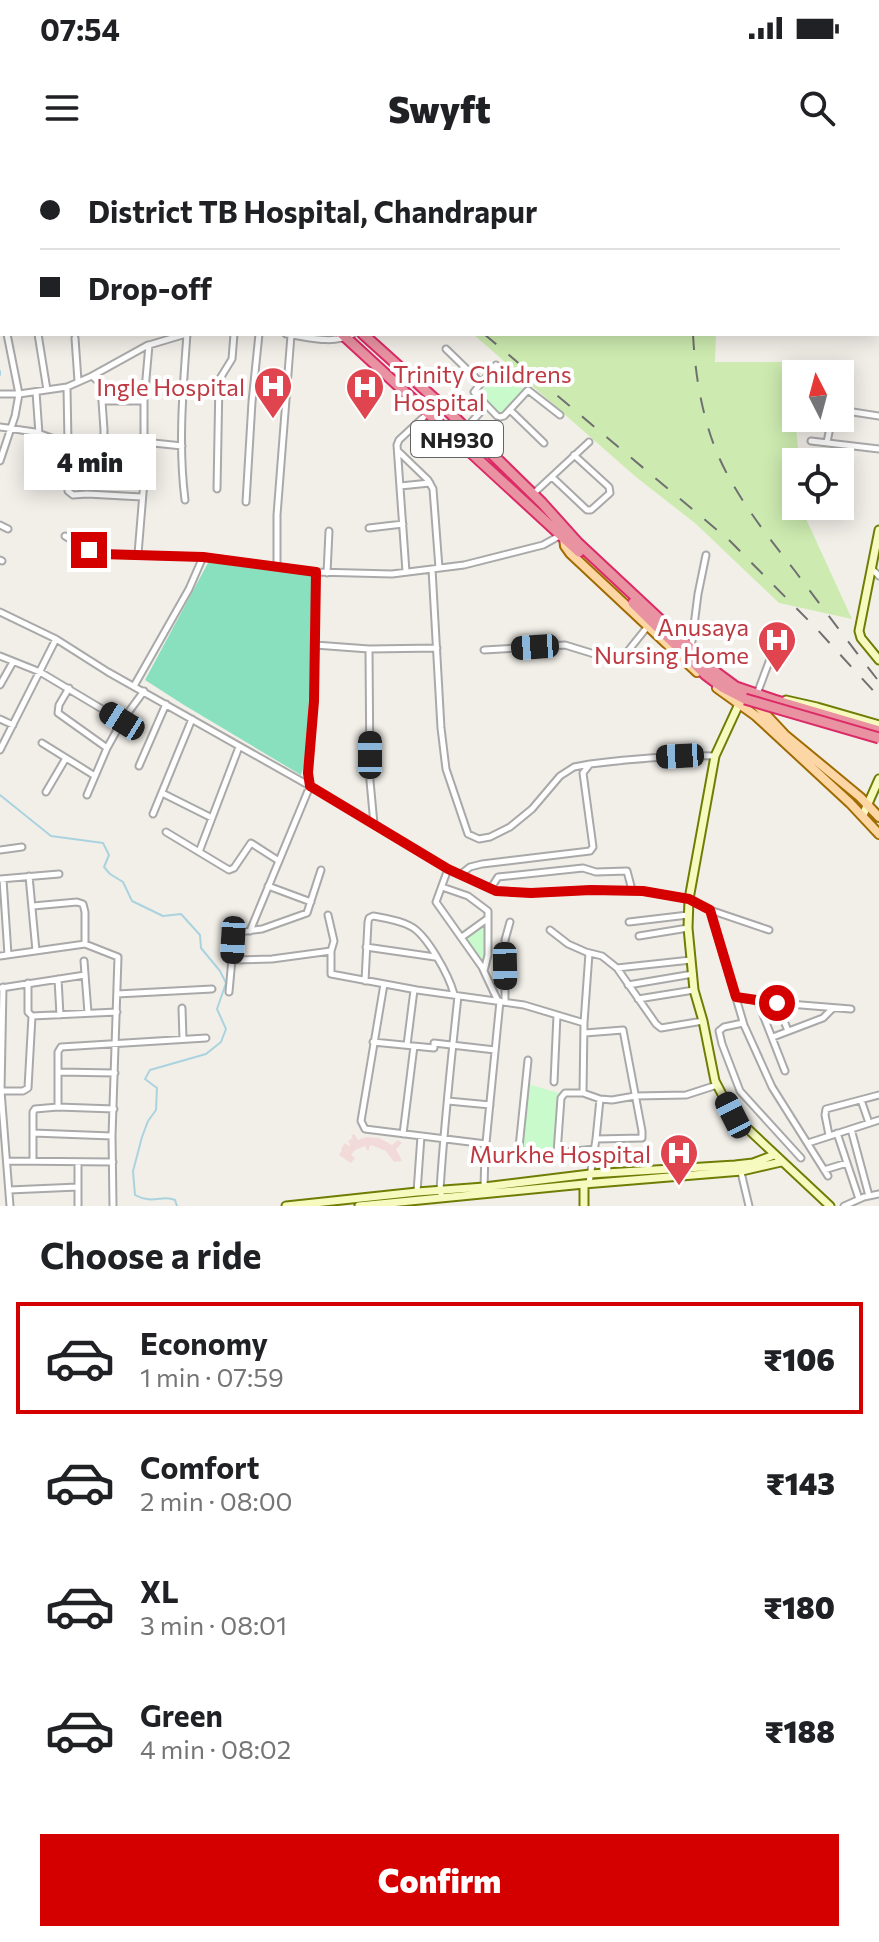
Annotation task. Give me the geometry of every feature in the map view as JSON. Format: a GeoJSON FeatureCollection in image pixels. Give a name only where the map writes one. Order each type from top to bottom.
{"type":"FeatureCollection","features":[{"type":"Feature","properties":{"kind":"highway","name":"NH930"},"geometry":{"type":"LineString","coordinates":[[348,336],[722,687],[745,699],[879,738]]}},
{"type":"Feature","properties":{"kind":"highway","name":"NH930"},"geometry":{"type":"LineString","coordinates":[[365,336],[466,428],[578,543],[717,673],[744,690],[879,731]]}},
{"type":"Feature","properties":{"kind":"main road"},"geometry":{"type":"LineString","coordinates":[[879,530],[859,631],[879,660]]}},
{"type":"Feature","properties":{"kind":"main road"},"geometry":{"type":"LineString","coordinates":[[566,539],[565,546],[570,553],[687,663],[756,716],[863,815],[879,834]]}},
{"type":"Feature","properties":{"kind":"main road"},"geometry":{"type":"LineString","coordinates":[[744,690],[785,735],[879,817]]}},
{"type":"Feature","properties":{"kind":"main road"},"geometry":{"type":"LineString","coordinates":[[765,697],[795,701],[879,725]]}},
{"type":"Feature","properties":{"kind":"main road"},"geometry":{"type":"LineString","coordinates":[[739,704],[715,756],[689,899],[688,928],[694,990],[717,1085],[733,1115],[830,1206]]}},
{"type":"Feature","properties":{"kind":"main road"},"geometry":{"type":"LineString","coordinates":[[863,815],[879,779]]}},
{"type":"Feature","properties":{"kind":"main road"},"geometry":{"type":"LineString","coordinates":[[740,1168],[774,1155]]}},
{"type":"Feature","properties":{"kind":"main road"},"geometry":{"type":"LineString","coordinates":[[359,1206],[441,1194],[781,1162]]}},
{"type":"Feature","properties":{"kind":"main road"},"geometry":{"type":"LineString","coordinates":[[584,1206],[588,1180]]}},
{"type":"Feature","properties":{"kind":"main road"},"geometry":{"type":"LineString","coordinates":[[286,1206],[417,1192],[441,1194]]}},
{"type":"Feature","properties":{"kind":"street"},"geometry":{"type":"LineString","coordinates":[[0,461],[19,394],[7,336]]}},
{"type":"Feature","properties":{"kind":"street"},"geometry":{"type":"LineString","coordinates":[[38,336],[47,390]]}},
{"type":"Feature","properties":{"kind":"street"},"geometry":{"type":"LineString","coordinates":[[0,394],[67,387],[149,345],[179,336]]}},
{"type":"Feature","properties":{"kind":"street"},"geometry":{"type":"LineString","coordinates":[[185,500],[182,446],[186,336]]}},
{"type":"Feature","properties":{"kind":"street"},"geometry":{"type":"LineString","coordinates":[[217,489],[219,380],[232,359],[234,336]]}},
{"type":"Feature","properties":{"kind":"street"},"geometry":{"type":"LineString","coordinates":[[246,502],[259,336]]}},
{"type":"Feature","properties":{"kind":"street"},"geometry":{"type":"LineString","coordinates":[[277,567],[277,515],[288,336]]}},
{"type":"Feature","properties":{"kind":"street"},"geometry":{"type":"LineString","coordinates":[[301,336],[327,340],[343,336]]}},
{"type":"Feature","properties":{"kind":"street"},"geometry":{"type":"LineString","coordinates":[[75,338],[78,382]]}},
{"type":"Feature","properties":{"kind":"street"},"geometry":{"type":"LineString","coordinates":[[138,554],[149,345]]}},
{"type":"Feature","properties":{"kind":"street"},"geometry":{"type":"LineString","coordinates":[[446,349],[480,382]]}},
{"type":"Feature","properties":{"kind":"street"},"geometry":{"type":"LineString","coordinates":[[496,365],[474,392],[500,417],[528,390],[560,415]]}},
{"type":"Feature","properties":{"kind":"street"},"geometry":{"type":"LineString","coordinates":[[92,376],[99,382],[102,401],[103,465]]}},
{"type":"Feature","properties":{"kind":"street"},"geometry":{"type":"LineString","coordinates":[[67,387],[68,444]]}},
{"type":"Feature","properties":{"kind":"street"},"geometry":{"type":"LineString","coordinates":[[36,392],[39,434]]}},
{"type":"Feature","properties":{"kind":"street"},"geometry":{"type":"LineString","coordinates":[[102,401],[144,401]]}},
{"type":"Feature","properties":{"kind":"street"},"geometry":{"type":"LineString","coordinates":[[466,428],[486,406]]}},
{"type":"Feature","properties":{"kind":"street"},"geometry":{"type":"LineString","coordinates":[[510,410],[544,443]]}},
{"type":"Feature","properties":{"kind":"street"},"geometry":{"type":"LineString","coordinates":[[854,412],[879,416]]}},
{"type":"Feature","properties":{"kind":"street"},"geometry":{"type":"LineString","coordinates":[[406,572],[397,450],[399,440],[428,413]]}},
{"type":"Feature","properties":{"kind":"street"},"geometry":{"type":"LineString","coordinates":[[0,427],[39,434],[68,444],[103,465],[144,470]]}},
{"type":"Feature","properties":{"kind":"street"},"geometry":{"type":"LineString","coordinates":[[827,442],[829,432]]}},
{"type":"Feature","properties":{"kind":"street"},"geometry":{"type":"LineString","coordinates":[[811,441],[879,449]]}},
{"type":"Feature","properties":{"kind":"street"},"geometry":{"type":"LineString","coordinates":[[144,442],[182,446]]}},
{"type":"Feature","properties":{"kind":"street"},"geometry":{"type":"LineString","coordinates":[[533,494],[589,442]]}},
{"type":"Feature","properties":{"kind":"street"},"geometry":{"type":"LineString","coordinates":[[397,450],[430,483],[433,492],[441,728],[446,769],[468,834],[479,839],[510,827],[532,809],[560,776],[574,767],[645,757],[715,756]]}},
{"type":"Feature","properties":{"kind":"street"},"geometry":{"type":"LineString","coordinates":[[552,477],[587,510],[610,493],[609,487],[574,455]]}},
{"type":"Feature","properties":{"kind":"street"},"geometry":{"type":"LineString","coordinates":[[67,480],[68,491],[73,495],[142,497]]}},
{"type":"Feature","properties":{"kind":"street"},"geometry":{"type":"LineString","coordinates":[[400,486],[430,483]]}},
{"type":"Feature","properties":{"kind":"street"},"geometry":{"type":"LineString","coordinates":[[369,528],[403,524]]}},
{"type":"Feature","properties":{"kind":"street"},"geometry":{"type":"LineString","coordinates":[[0,525],[8,529]]}},
{"type":"Feature","properties":{"kind":"street"},"geometry":{"type":"LineString","coordinates":[[327,573],[329,531]]}},
{"type":"Feature","properties":{"kind":"street"},"geometry":{"type":"LineString","coordinates":[[65,536],[94,552],[203,557],[327,573],[392,574],[464,565],[566,539]]}},
{"type":"Feature","properties":{"kind":"street"},"geometry":{"type":"LineString","coordinates":[[691,649],[706,555]]}},
{"type":"Feature","properties":{"kind":"street"},"geometry":{"type":"LineString","coordinates":[[134,686],[189,589],[203,557]]}},
{"type":"Feature","properties":{"kind":"street"},"geometry":{"type":"LineString","coordinates":[[872,569],[879,576]]}},
{"type":"Feature","properties":{"kind":"street"},"geometry":{"type":"LineString","coordinates":[[250,931],[310,786],[316,572]]}},
{"type":"Feature","properties":{"kind":"street"},"geometry":{"type":"LineString","coordinates":[[0,612],[56,639],[448,869],[496,891],[632,890],[689,899],[710,910],[769,930]]}},
{"type":"Feature","properties":{"kind":"street"},"geometry":{"type":"LineString","coordinates":[[484,650],[565,645],[610,661],[620,661],[648,626]]}},
{"type":"Feature","properties":{"kind":"street"},"geometry":{"type":"LineString","coordinates":[[0,750],[56,639]]}},
{"type":"Feature","properties":{"kind":"street"},"geometry":{"type":"LineString","coordinates":[[765,697],[776,643]]}},
{"type":"Feature","properties":{"kind":"street"},"geometry":{"type":"LineString","coordinates":[[315,645],[369,649],[437,648]]}},
{"type":"Feature","properties":{"kind":"street"},"geometry":{"type":"LineString","coordinates":[[369,649],[370,781],[374,824]]}},
{"type":"Feature","properties":{"kind":"street"},"geometry":{"type":"LineString","coordinates":[[0,656],[40,672],[122,721]]}},
{"type":"Feature","properties":{"kind":"street"},"geometry":{"type":"LineString","coordinates":[[0,685],[13,662]]}},
{"type":"Feature","properties":{"kind":"street"},"geometry":{"type":"LineString","coordinates":[[69,688],[58,713],[107,748]]}},
{"type":"Feature","properties":{"kind":"street"},"geometry":{"type":"LineString","coordinates":[[87,795],[107,748],[144,691]]}},
{"type":"Feature","properties":{"kind":"street"},"geometry":{"type":"LineString","coordinates":[[139,766],[166,704]]}},
{"type":"Feature","properties":{"kind":"street"},"geometry":{"type":"LineString","coordinates":[[0,719],[13,725]]}},
{"type":"Feature","properties":{"kind":"street"},"geometry":{"type":"LineString","coordinates":[[153,814],[192,719]]}},
{"type":"Feature","properties":{"kind":"street"},"geometry":{"type":"LineString","coordinates":[[42,743],[95,776]]}},
{"type":"Feature","properties":{"kind":"street"},"geometry":{"type":"LineString","coordinates":[[199,852],[239,747]]}},
{"type":"Feature","properties":{"kind":"street"},"geometry":{"type":"LineString","coordinates":[[46,792],[66,758]]}},
{"type":"Feature","properties":{"kind":"street"},"geometry":{"type":"LineString","coordinates":[[461,874],[470,867],[482,864],[590,851],[593,847],[583,773],[590,764]]}},
{"type":"Feature","properties":{"kind":"street"},"geometry":{"type":"LineString","coordinates":[[162,793],[212,818]]}},
{"type":"Feature","properties":{"kind":"street"},"geometry":{"type":"LineString","coordinates":[[166,832],[227,869],[231,869],[251,843],[279,861]]}},
{"type":"Feature","properties":{"kind":"street"},"geometry":{"type":"LineString","coordinates":[[0,850],[22,847]]}},
{"type":"Feature","properties":{"kind":"street"},"geometry":{"type":"LineString","coordinates":[[491,888],[498,877],[584,868],[596,872],[627,871],[632,890]]}},
{"type":"Feature","properties":{"kind":"street"},"geometry":{"type":"LineString","coordinates":[[448,869],[436,899],[437,905],[462,937],[501,1001]]}},
{"type":"Feature","properties":{"kind":"street"},"geometry":{"type":"LineString","coordinates":[[229,992],[234,937],[239,932],[307,913],[321,870]]}},
{"type":"Feature","properties":{"kind":"street"},"geometry":{"type":"LineString","coordinates":[[8,955],[1,879],[59,874]]}},
{"type":"Feature","properties":{"kind":"street"},"geometry":{"type":"LineString","coordinates":[[29,876],[36,951]]}},
{"type":"Feature","properties":{"kind":"street"},"geometry":{"type":"LineString","coordinates":[[268,886],[311,902]]}},
{"type":"Feature","properties":{"kind":"street"},"geometry":{"type":"LineString","coordinates":[[442,887],[475,900],[488,911],[488,955],[484,971]]}},
{"type":"Feature","properties":{"kind":"street"},"geometry":{"type":"LineString","coordinates":[[33,906],[83,904],[85,944]]}},
{"type":"Feature","properties":{"kind":"street"},"geometry":{"type":"LineString","coordinates":[[710,910],[743,1023],[772,1087],[826,1173],[847,1163]]}},
{"type":"Feature","properties":{"kind":"street"},"geometry":{"type":"LineString","coordinates":[[328,915],[334,941],[331,974],[414,990],[501,1001],[584,1023]]}},
{"type":"Feature","properties":{"kind":"street"},"geometry":{"type":"LineString","coordinates":[[629,922],[688,915]]}},
{"type":"Feature","properties":{"kind":"street"},"geometry":{"type":"LineString","coordinates":[[365,981],[369,918],[373,916],[411,926],[417,931],[447,974],[456,995],[441,1194]]}},
{"type":"Feature","properties":{"kind":"street"},"geometry":{"type":"LineString","coordinates":[[462,937],[488,919]]}},
{"type":"Feature","properties":{"kind":"street"},"geometry":{"type":"LineString","coordinates":[[484,1191],[505,940],[510,922]]}},
{"type":"Feature","properties":{"kind":"street"},"geometry":{"type":"LineString","coordinates":[[639,936],[688,928]]}},
{"type":"Feature","properties":{"kind":"street"},"geometry":{"type":"LineString","coordinates":[[550,930],[568,944],[602,956],[617,968],[661,1028],[703,1021]]}},
{"type":"Feature","properties":{"kind":"street"},"geometry":{"type":"LineString","coordinates":[[0,956],[85,944],[118,957],[112,1136],[113,1206]]}},
{"type":"Feature","properties":{"kind":"street"},"geometry":{"type":"LineString","coordinates":[[366,947],[436,957]]}},
{"type":"Feature","properties":{"kind":"street"},"geometry":{"type":"LineString","coordinates":[[232,960],[272,959],[331,951]]}},
{"type":"Feature","properties":{"kind":"street"},"geometry":{"type":"LineString","coordinates":[[583,1093],[589,953]]}},
{"type":"Feature","properties":{"kind":"street"},"geometry":{"type":"LineString","coordinates":[[617,968],[691,960]]}},
{"type":"Feature","properties":{"kind":"street"},"geometry":{"type":"LineString","coordinates":[[84,961],[88,1013]]}},
{"type":"Feature","properties":{"kind":"street"},"geometry":{"type":"LineString","coordinates":[[628,985],[693,974]]}},
{"type":"Feature","properties":{"kind":"street"},"geometry":{"type":"LineString","coordinates":[[10,1206],[0,1091],[2,988],[85,975]]}},
{"type":"Feature","properties":{"kind":"street"},"geometry":{"type":"LineString","coordinates":[[58,979],[60,1015]]}},
{"type":"Feature","properties":{"kind":"street"},"geometry":{"type":"LineString","coordinates":[[0,1091],[23,1091],[28,1088],[32,1016],[28,1012],[28,983]]}},
{"type":"Feature","properties":{"kind":"street"},"geometry":{"type":"LineString","coordinates":[[384,984],[361,1121],[365,1129],[486,1144]]}},
{"type":"Feature","properties":{"kind":"street"},"geometry":{"type":"LineString","coordinates":[[117,994],[212,989]]}},
{"type":"Feature","properties":{"kind":"street"},"geometry":{"type":"LineString","coordinates":[[403,1134],[414,990]]}},
{"type":"Feature","properties":{"kind":"street"},"geometry":{"type":"LineString","coordinates":[[638,999],[694,990]]}},
{"type":"Feature","properties":{"kind":"street"},"geometry":{"type":"LineString","coordinates":[[736,997],[851,1009]]}},
{"type":"Feature","properties":{"kind":"street"},"geometry":{"type":"LineString","coordinates":[[758,1001],[785,1071]]}},
{"type":"Feature","properties":{"kind":"street"},"geometry":{"type":"LineString","coordinates":[[777,1003],[788,1031]]}},
{"type":"Feature","properties":{"kind":"street"},"geometry":{"type":"LineString","coordinates":[[182,1008],[183,1039]]}},
{"type":"Feature","properties":{"kind":"street"},"geometry":{"type":"LineString","coordinates":[[773,1037],[823,1018],[833,1008]]}},
{"type":"Feature","properties":{"kind":"street"},"geometry":{"type":"LineString","coordinates":[[32,1016],[117,1012]]}},
{"type":"Feature","properties":{"kind":"street"},"geometry":{"type":"LineString","coordinates":[[554,1082],[557,1015]]}},
{"type":"Feature","properties":{"kind":"street"},"geometry":{"type":"LineString","coordinates":[[743,1023],[719,1031],[737,1084],[744,1096],[801,1158]]}},
{"type":"Feature","properties":{"kind":"street"},"geometry":{"type":"LineString","coordinates":[[585,1033],[623,1030],[642,1138],[596,1139]]}},
{"type":"Feature","properties":{"kind":"street"},"geometry":{"type":"LineString","coordinates":[[58,1107],[58,1052],[61,1047],[206,1038]]}},
{"type":"Feature","properties":{"kind":"street"},"geometry":{"type":"LineString","coordinates":[[373,1042],[434,1048],[434,1043],[495,1050]]}},
{"type":"Feature","properties":{"kind":"street"},"geometry":{"type":"LineString","coordinates":[[518,1157],[528,1060]]}},
{"type":"Feature","properties":{"kind":"street"},"geometry":{"type":"LineString","coordinates":[[58,1072],[115,1073]]}},
{"type":"Feature","properties":{"kind":"street"},"geometry":{"type":"LineString","coordinates":[[557,1153],[562,1096],[565,1093],[583,1093],[612,1100],[635,1096],[686,1095],[717,1085]]}},
{"type":"Feature","properties":{"kind":"street"},"geometry":{"type":"LineString","coordinates":[[829,1135],[826,1109],[879,1095]]}},
{"type":"Feature","properties":{"kind":"street"},"geometry":{"type":"LineString","coordinates":[[588,1180],[600,1099]]}},
{"type":"Feature","properties":{"kind":"street"},"geometry":{"type":"LineString","coordinates":[[861,1100],[869,1123]]}},
{"type":"Feature","properties":{"kind":"street"},"geometry":{"type":"LineString","coordinates":[[448,1101],[490,1105]]}},
{"type":"Feature","properties":{"kind":"street"},"geometry":{"type":"LineString","coordinates":[[33,1161],[34,1111],[58,1107],[114,1109]]}},
{"type":"Feature","properties":{"kind":"street"},"geometry":{"type":"LineString","coordinates":[[808,1143],[879,1120]]}},
{"type":"Feature","properties":{"kind":"street"},"geometry":{"type":"LineString","coordinates":[[851,1129],[869,1196]]}},
{"type":"Feature","properties":{"kind":"street"},"geometry":{"type":"LineString","coordinates":[[33,1133],[112,1136]]}},
{"type":"Feature","properties":{"kind":"street"},"geometry":{"type":"LineString","coordinates":[[837,1133],[859,1199]]}},
{"type":"Feature","properties":{"kind":"street"},"geometry":{"type":"LineString","coordinates":[[417,1192],[421,1136]]}},
{"type":"Feature","properties":{"kind":"street"},"geometry":{"type":"LineString","coordinates":[[485,1160],[595,1149]]}},
{"type":"Feature","properties":{"kind":"street"},"geometry":{"type":"LineString","coordinates":[[7,1161],[113,1162]]}},
{"type":"Feature","properties":{"kind":"street"},"geometry":{"type":"LineString","coordinates":[[78,1163],[78,1206]]}},
{"type":"Feature","properties":{"kind":"street"},"geometry":{"type":"LineString","coordinates":[[740,1168],[749,1203],[759,1206]]}},
{"type":"Feature","properties":{"kind":"street"},"geometry":{"type":"LineString","coordinates":[[9,1190],[78,1187]]}},
{"type":"Feature","properties":{"kind":"street"},"geometry":{"type":"LineString","coordinates":[[844,1206],[879,1194]]}},
{"type":"Feature","properties":{"kind":"shaded area"},"geometry":{"type":"Polygon","coordinates":[[[354,1134],[358,1140],[379,1138],[392,1145],[398,1140],[402,1143],[396,1149],[402,1161],[394,1162],[386,1151],[371,1145],[369,1150],[365,1146],[355,1150],[351,1163],[339,1155],[345,1143],[350,1145],[348,1141],[354,1134]]]}},
{"type":"Feature","properties":{"kind":"green space"},"geometry":{"type":"Polygon","coordinates":[[[475,336],[716,336],[715,362],[782,362],[782,432],[796,432],[798,448],[782,448],[782,520],[807,520],[852,619],[779,603],[696,524],[636,477],[475,336]]]}},
{"type":"Feature","properties":{"kind":"green space"},"geometry":{"type":"Polygon","coordinates":[[[502,369],[525,391],[501,416],[478,394],[502,369]]]}},
{"type":"Feature","properties":{"kind":"green space"},"geometry":{"type":"Polygon","coordinates":[[[209,561],[313,576],[307,756],[301,775],[145,680],[209,561]]]}},
{"type":"Feature","properties":{"kind":"green space"},"geometry":{"type":"Polygon","coordinates":[[[486,922],[486,956],[483,967],[464,937],[486,922]]]}},
{"type":"Feature","properties":{"kind":"green space"},"geometry":{"type":"Polygon","coordinates":[[[528,1084],[559,1093],[553,1151],[519,1155],[528,1084]]]}},
{"type":"Feature","properties":{"kind":"waterway"},"geometry":{"type":"LineString","coordinates":[[0,795],[51,836],[103,843],[109,855],[104,867],[123,882],[132,901],[163,916],[181,914],[200,935],[201,948],[226,983],[217,1009],[226,1029],[221,1042],[206,1054],[150,1070],[145,1079],[157,1088],[156,1110],[148,1121],[133,1171],[135,1195],[147,1199],[171,1198],[177,1206]]}},
{"type":"Feature","properties":{"kind":"railway"},"geometry":{"type":"LineString","coordinates":[[486,336],[729,540],[879,697]]}},
{"type":"Feature","properties":{"kind":"railway"},"geometry":{"type":"LineString","coordinates":[[693,336],[702,406],[722,465],[761,527],[877,679]]}},
{"type":"Feature","properties":{"kind":"place","name":"Ingle Hospital"},"geometry":{"type":"Point","coordinates":[273,420]}},
{"type":"Feature","properties":{"kind":"place","name":"Trinity Childrens Hospital"},"geometry":{"type":"Point","coordinates":[365,421]}},
{"type":"Feature","properties":{"kind":"place","name":"Anusaya Nursing Home"},"geometry":{"type":"Point","coordinates":[777,674]}},
{"type":"Feature","properties":{"kind":"place","name":"Murkhe Hospital"},"geometry":{"type":"Point","coordinates":[679,1187]}},
{"type":"Feature","properties":{"kind":"route"},"geometry":{"type":"LineString","coordinates":[[89,550],[101,554],[203,557],[316,572],[310,786],[448,869],[496,891],[643,891],[689,899],[710,910],[736,997],[777,1003]]}}]}
